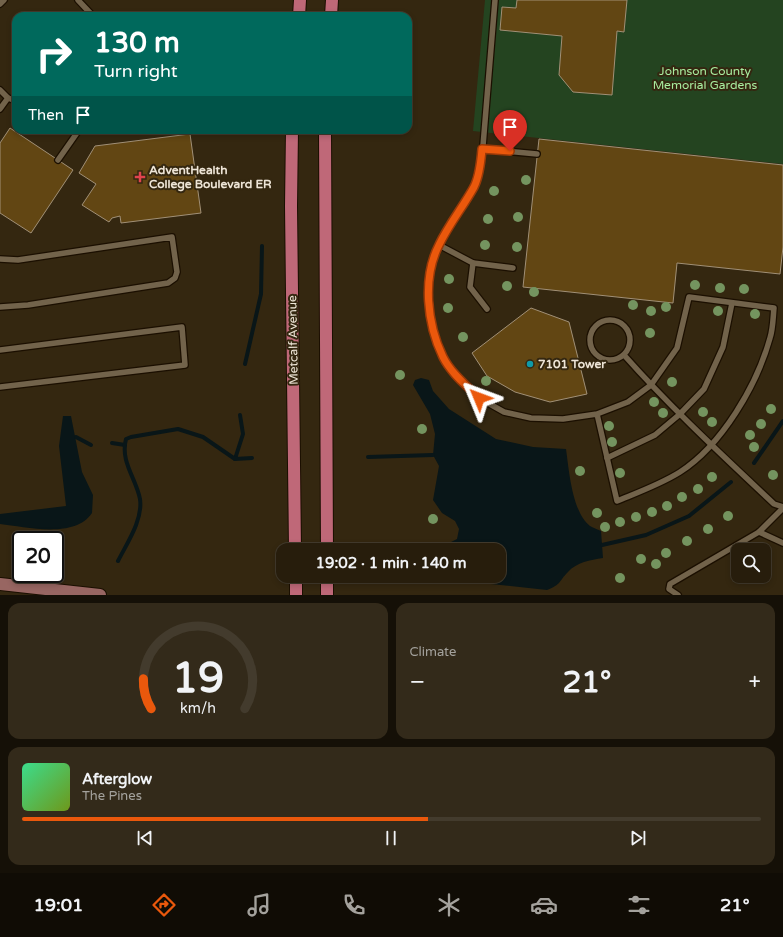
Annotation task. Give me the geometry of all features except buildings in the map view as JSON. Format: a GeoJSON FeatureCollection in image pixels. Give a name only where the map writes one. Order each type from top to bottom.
{"type":"FeatureCollection","features":[{"type":"Feature","properties":{"kind":"main road"},"geometry":{"type":"LineString","coordinates":[[299,12],[300,0]]}},
{"type":"Feature","properties":{"kind":"main road"},"geometry":{"type":"LineString","coordinates":[[331,12],[332,0]]}},
{"type":"Feature","properties":{"kind":"main road","name":"Metcalf Avenue"},"geometry":{"type":"LineString","coordinates":[[292,134],[291,206],[295,543]]}},
{"type":"Feature","properties":{"kind":"main road"},"geometry":{"type":"LineString","coordinates":[[325,134],[327,543]]}},
{"type":"Feature","properties":{"kind":"main road"},"geometry":{"type":"LineString","coordinates":[[296,583],[296,595]]}},
{"type":"Feature","properties":{"kind":"main road"},"geometry":{"type":"LineString","coordinates":[[327,583],[327,595]]}},
{"type":"Feature","properties":{"kind":"main road"},"geometry":{"type":"LineString","coordinates":[[0,584],[100,595]]}},
{"type":"Feature","properties":{"kind":"lane"},"geometry":{"type":"LineString","coordinates":[[0,4],[4,0]]}},
{"type":"Feature","properties":{"kind":"lane"},"geometry":{"type":"LineString","coordinates":[[78,0],[89,12]]}},
{"type":"Feature","properties":{"kind":"lane"},"geometry":{"type":"LineString","coordinates":[[495,0],[482,149],[474,186],[439,245],[431,265],[429,295],[432,327],[443,357],[458,378],[479,398],[504,412],[531,418],[563,419],[597,414],[628,402],[651,385],[677,348],[689,297],[774,308],[770,337],[757,374],[734,417],[711,445],[682,471],[654,487],[617,501],[597,414]]}},
{"type":"Feature","properties":{"kind":"lane"},"geometry":{"type":"LineString","coordinates":[[0,90],[8,98],[12,100]]}},
{"type":"Feature","properties":{"kind":"lane"},"geometry":{"type":"LineString","coordinates":[[0,109],[8,98]]}},
{"type":"Feature","properties":{"kind":"lane"},"geometry":{"type":"LineString","coordinates":[[58,160],[76,134]]}},
{"type":"Feature","properties":{"kind":"lane"},"geometry":{"type":"LineString","coordinates":[[482,149],[537,154]]}},
{"type":"Feature","properties":{"kind":"lane"},"geometry":{"type":"LineString","coordinates":[[0,259],[18,260],[172,237],[177,272],[175,278],[168,283],[28,305],[0,307]]}},
{"type":"Feature","properties":{"kind":"lane"},"geometry":{"type":"LineString","coordinates":[[439,245],[473,263],[513,268]]}},
{"type":"Feature","properties":{"kind":"lane"},"geometry":{"type":"LineString","coordinates":[[473,263],[470,287],[487,309]]}},
{"type":"Feature","properties":{"kind":"lane"},"geometry":{"type":"LineString","coordinates":[[607,458],[655,435],[680,414],[704,389],[717,362],[727,331],[732,303]]}},
{"type":"Feature","properties":{"kind":"lane"},"geometry":{"type":"LineString","coordinates":[[608,320],[615,320],[623,324],[630,335],[631,342],[624,355],[619,359],[607,360],[601,358],[594,351],[591,345],[591,336],[597,325],[608,320]]}},
{"type":"Feature","properties":{"kind":"lane"},"geometry":{"type":"LineString","coordinates":[[0,350],[182,327],[185,365],[0,387]]}},
{"type":"Feature","properties":{"kind":"lane"},"geometry":{"type":"LineString","coordinates":[[624,355],[651,385],[711,445],[774,504],[783,507],[759,532],[670,584],[669,589],[678,595]]}},
{"type":"Feature","properties":{"kind":"lane"},"geometry":{"type":"LineString","coordinates":[[759,532],[783,543]]}},
{"type":"Feature","properties":{"kind":"green space","name":"Johnson County Memorial Gardens"},"geometry":{"type":"Polygon","coordinates":[[[485,0],[783,0],[783,164],[473,131],[485,0]]]}},
{"type":"Feature","properties":{"kind":"shaded area"},"geometry":{"type":"Polygon","coordinates":[[[421,378],[429,380],[433,391],[449,409],[496,439],[533,447],[566,449],[575,501],[584,520],[590,526],[601,531],[603,558],[575,566],[558,584],[547,590],[482,583],[506,583],[506,543],[442,543],[451,542],[457,539],[459,529],[455,521],[442,513],[433,500],[439,466],[433,455],[435,434],[430,414],[413,385],[415,380],[421,378]]]}},
{"type":"Feature","properties":{"kind":"shaded area"},"geometry":{"type":"Polygon","coordinates":[[[63,416],[71,416],[82,472],[93,495],[92,513],[84,521],[74,526],[62,529],[36,529],[0,524],[0,514],[66,506],[59,446],[63,416]]]}},
{"type":"Feature","properties":{"kind":"waterway"},"geometry":{"type":"LineString","coordinates":[[245,364],[261,294],[262,246]]}},
{"type":"Feature","properties":{"kind":"waterway"},"geometry":{"type":"LineString","coordinates":[[235,459],[243,434],[240,415]]}},
{"type":"Feature","properties":{"kind":"waterway"},"geometry":{"type":"LineString","coordinates":[[754,463],[783,421]]}},
{"type":"Feature","properties":{"kind":"waterway"},"geometry":{"type":"LineString","coordinates":[[118,561],[134,531],[140,507],[138,491],[129,470],[125,455],[126,439],[178,429],[203,437],[235,459],[252,458]]}},
{"type":"Feature","properties":{"kind":"waterway"},"geometry":{"type":"LineString","coordinates":[[76,437],[91,445]]}},
{"type":"Feature","properties":{"kind":"waterway"},"geometry":{"type":"LineString","coordinates":[[112,443],[125,445]]}},
{"type":"Feature","properties":{"kind":"waterway"},"geometry":{"type":"LineString","coordinates":[[368,457],[433,455]]}},
{"type":"Feature","properties":{"kind":"waterway"},"geometry":{"type":"LineString","coordinates":[[602,545],[646,535],[689,516],[731,482]]}},
{"type":"Feature","properties":{"kind":"place","name":"AdventHealth College Boulevard ER"},"geometry":{"type":"Point","coordinates":[140,177]}},
{"type":"Feature","properties":{"kind":"place","name":"7101 Tower"},"geometry":{"type":"Point","coordinates":[530,364]}},
{"type":"Feature","properties":{"kind":"route"},"geometry":{"type":"LineString","coordinates":[[479,398],[458,378],[443,357],[432,327],[429,295],[431,265],[439,245],[474,186],[482,158],[482,149],[510,151]]}}]}
